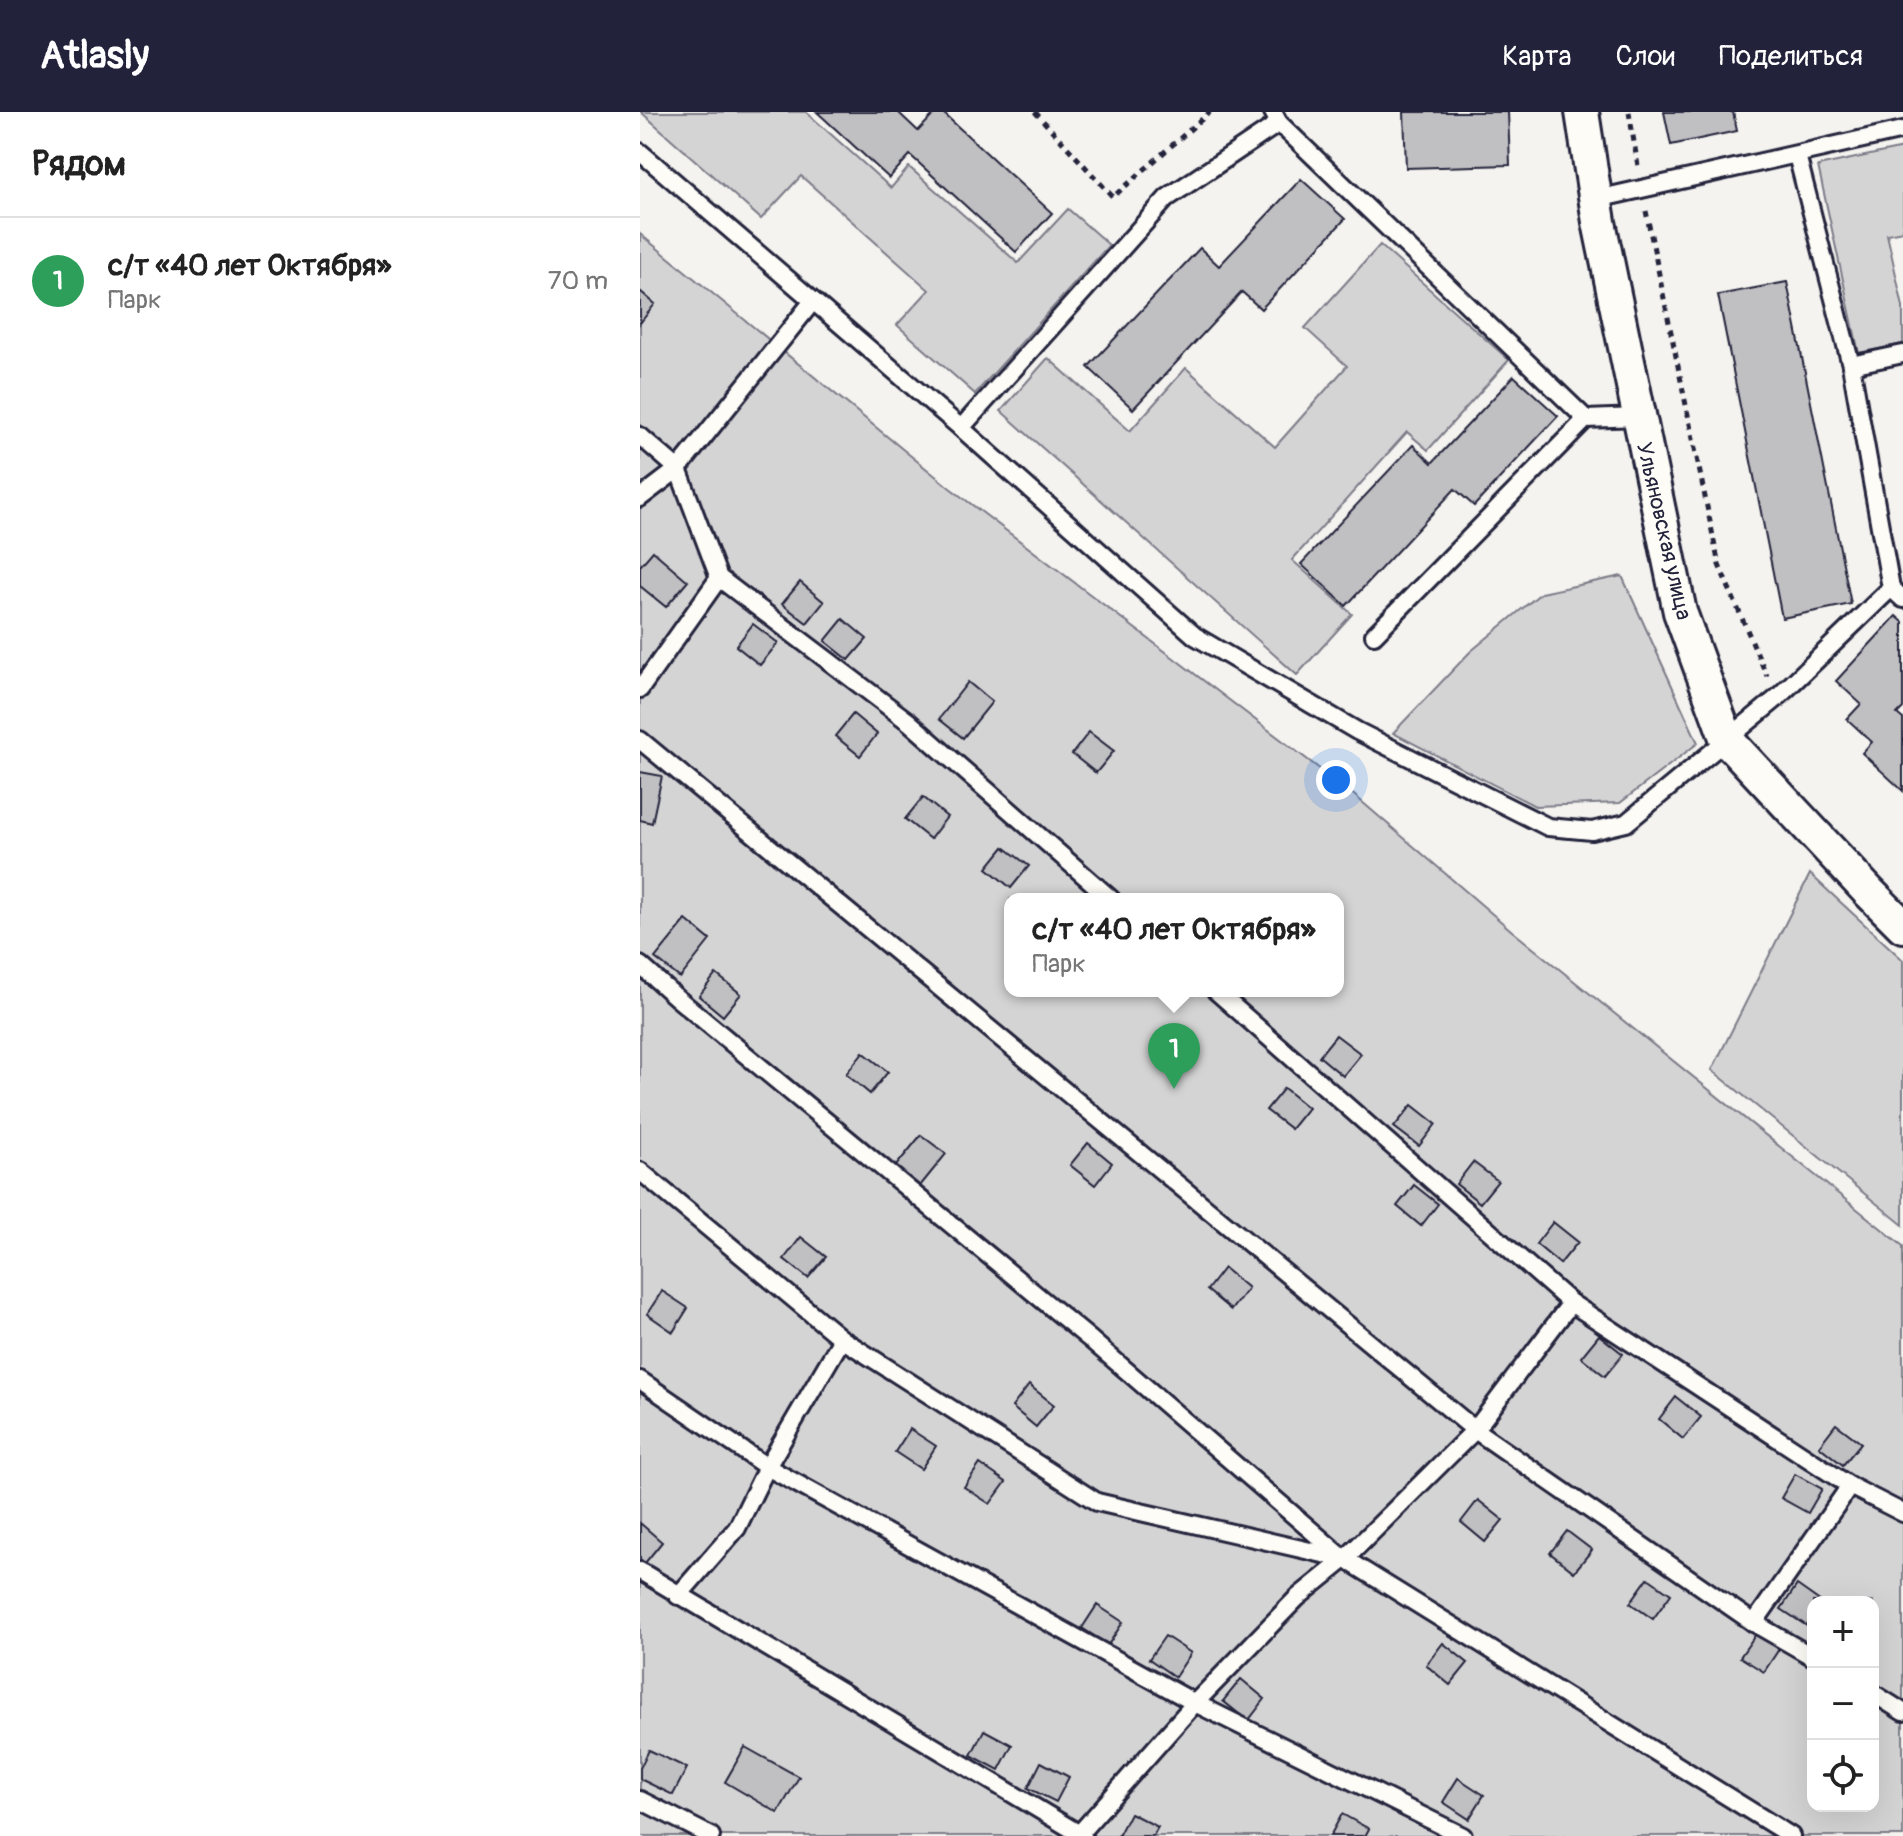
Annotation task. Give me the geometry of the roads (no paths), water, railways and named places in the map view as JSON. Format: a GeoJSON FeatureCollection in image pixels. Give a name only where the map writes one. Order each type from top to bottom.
{"type":"FeatureCollection","features":[{"type":"Feature","properties":{"kind":"street","name":"Ульяновская улица"},"geometry":{"type":"LineString","coordinates":[[1582,112],[1638,417],[1680,612],[1727,740],[1903,926]]}},
{"type":"Feature","properties":{"kind":"lane"},"geometry":{"type":"LineString","coordinates":[[961,428],[1167,198],[1276,117],[1586,419]]}},
{"type":"Feature","properties":{"kind":"lane"},"geometry":{"type":"LineString","coordinates":[[1597,199],[1903,130]]}},
{"type":"Feature","properties":{"kind":"lane"},"geometry":{"type":"LineString","coordinates":[[640,152],[961,428],[1195,636],[1357,731],[1548,827],[1592,831],[1626,823],[1897,594],[1851,365],[1797,155]]}},
{"type":"Feature","properties":{"kind":"lane"},"geometry":{"type":"LineString","coordinates":[[640,498],[678,469],[813,301]]}},
{"type":"Feature","properties":{"kind":"lane"},"geometry":{"type":"LineString","coordinates":[[1851,365],[1903,354]]}},
{"type":"Feature","properties":{"kind":"lane"},"geometry":{"type":"LineString","coordinates":[[1374,635],[1586,419],[1638,417]]}},
{"type":"Feature","properties":{"kind":"lane"},"geometry":{"type":"LineString","coordinates":[[640,436],[678,469],[719,578],[909,722],[1104,893]]}},
{"type":"Feature","properties":{"kind":"lane"},"geometry":{"type":"LineString","coordinates":[[640,689],[719,578]]}},
{"type":"Feature","properties":{"kind":"lane"},"geometry":{"type":"LineString","coordinates":[[640,740],[1475,1430],[1754,1623],[1807,1654]]}},
{"type":"Feature","properties":{"kind":"lane"},"geometry":{"type":"LineString","coordinates":[[640,965],[1091,1340],[1345,1559],[1791,1836]]}},
{"type":"Feature","properties":{"kind":"lane"},"geometry":{"type":"LineString","coordinates":[[1223,997],[1571,1303],[1850,1486],[1903,1513]]}},
{"type":"Feature","properties":{"kind":"lane"},"geometry":{"type":"LineString","coordinates":[[640,1171],[842,1339],[1097,1502],[1345,1559]]}},
{"type":"Feature","properties":{"kind":"lane"},"geometry":{"type":"LineString","coordinates":[[640,1571],[1081,1835],[1195,1703],[1297,1598],[1345,1559],[1475,1430],[1571,1303]]}},
{"type":"Feature","properties":{"kind":"lane"},"geometry":{"type":"LineString","coordinates":[[678,1596],[737,1528],[767,1467],[842,1339]]}},
{"type":"Feature","properties":{"kind":"lane"},"geometry":{"type":"LineString","coordinates":[[640,1380],[767,1467],[1195,1703],[1463,1836]]}},
{"type":"Feature","properties":{"kind":"lane"},"geometry":{"type":"LineString","coordinates":[[1754,1623],[1850,1486]]}},
{"type":"Feature","properties":{"kind":"lane"},"geometry":{"type":"LineString","coordinates":[[1879,1697],[1903,1712]]}},
{"type":"Feature","properties":{"kind":"lane"},"geometry":{"type":"LineString","coordinates":[[640,1800],[711,1836]]}},
{"type":"Feature","properties":{"kind":"place","name":"с/т «40 лет Октября»"},"geometry":{"type":"Point","coordinates":[1174,1089]}}]}
